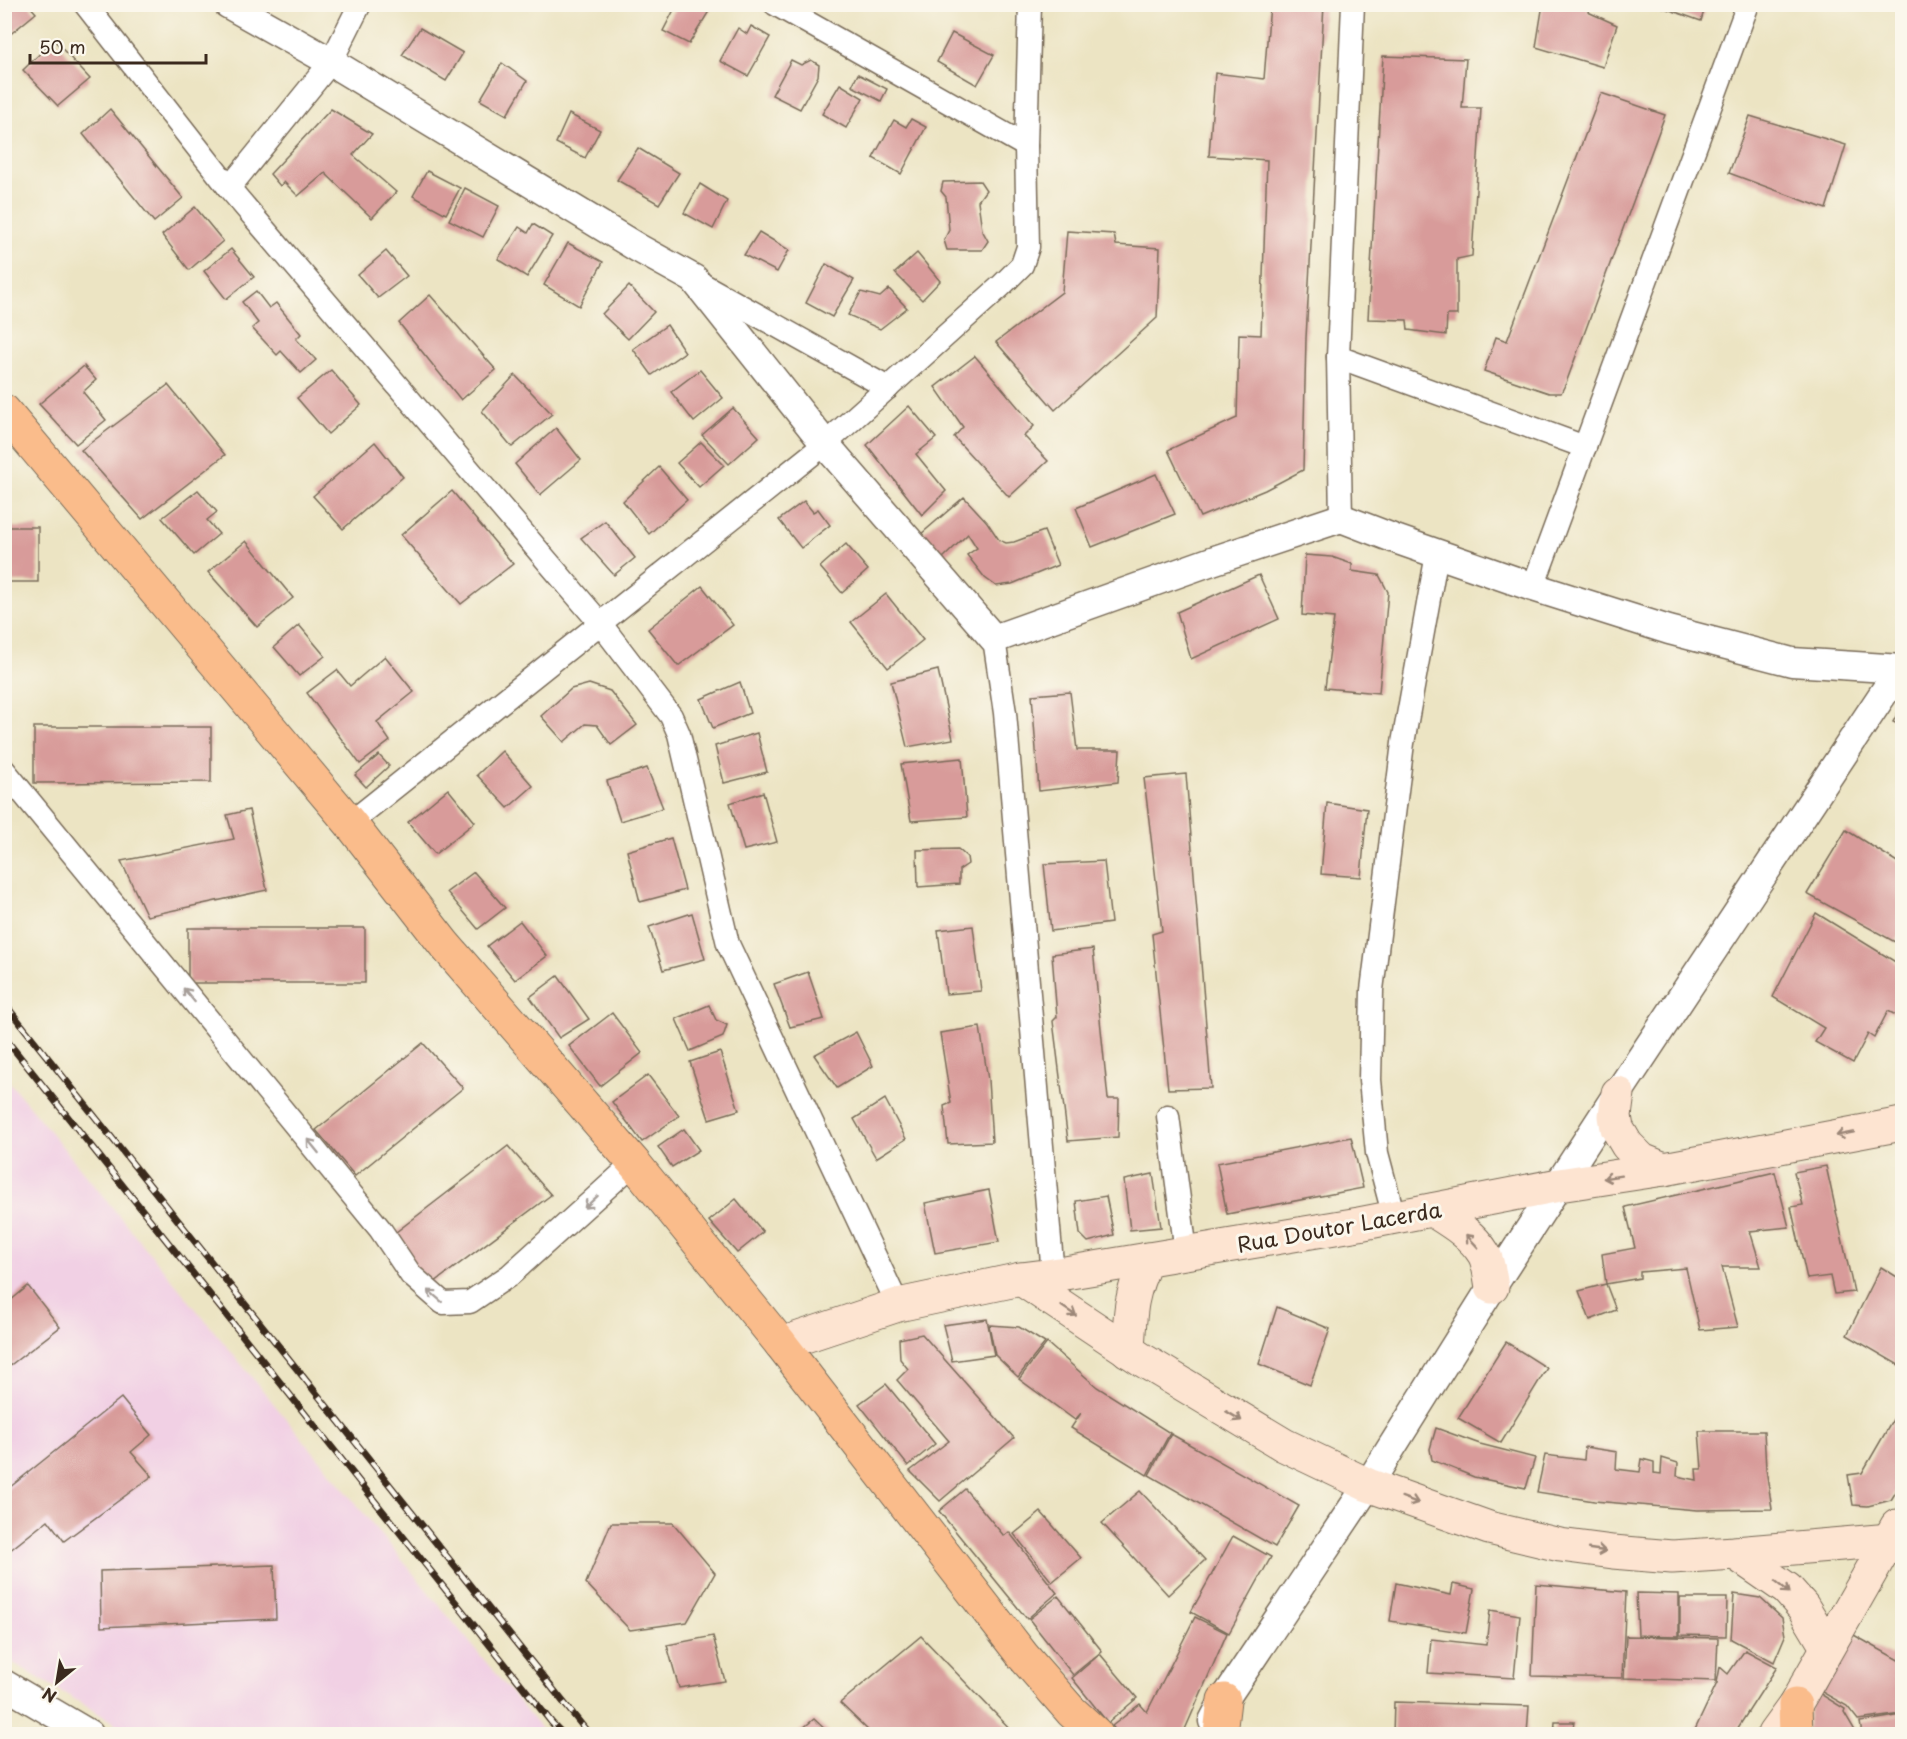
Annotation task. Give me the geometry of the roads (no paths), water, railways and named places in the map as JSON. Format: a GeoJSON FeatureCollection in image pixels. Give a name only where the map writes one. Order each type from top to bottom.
{"type":"FeatureCollection","features":[{"type":"Feature","properties":{"kind":"main road"},"geometry":{"type":"LineString","coordinates":[[4,411],[350,823],[444,944],[634,1163],[781,1344],[1023,1656],[1071,1711],[1096,1734]]}},
{"type":"Feature","properties":{"kind":"main road"},"geometry":{"type":"LineString","coordinates":[[1618,1093],[1615,1116],[1617,1128],[1627,1145],[1642,1160],[1664,1168]]}},
{"type":"Feature","properties":{"kind":"main road","name":"Rua Doutor Lacerda"},"geometry":{"type":"LineString","coordinates":[[781,1344],[898,1305],[1021,1279],[1359,1224],[1558,1185],[1902,1124]]}},
{"type":"Feature","properties":{"kind":"main road"},"geometry":{"type":"LineString","coordinates":[[1432,1210],[1472,1239],[1485,1256],[1492,1287]]}},
{"type":"Feature","properties":{"kind":"main road"},"geometry":{"type":"LineString","coordinates":[[1128,1351],[1130,1307],[1137,1281],[1147,1259]]}},
{"type":"Feature","properties":{"kind":"main road"},"geometry":{"type":"LineString","coordinates":[[1021,1279],[1128,1351],[1284,1445],[1368,1485],[1489,1528],[1560,1545],[1672,1557],[1735,1553],[1898,1532]]}},
{"type":"Feature","properties":{"kind":"main road"},"geometry":{"type":"LineString","coordinates":[[1774,1734],[1796,1720],[1827,1647],[1898,1532]]}},
{"type":"Feature","properties":{"kind":"main road"},"geometry":{"type":"LineString","coordinates":[[1735,1553],[1787,1589],[1803,1606],[1827,1647]]}},
{"type":"Feature","properties":{"kind":"main road"},"geometry":{"type":"LineString","coordinates":[[1023,1656],[1067,1734]]}},
{"type":"Feature","properties":{"kind":"main road"},"geometry":{"type":"LineString","coordinates":[[1220,1734],[1224,1700]]}},
{"type":"Feature","properties":{"kind":"street"},"geometry":{"type":"LineString","coordinates":[[85,4],[229,188],[600,623],[671,716],[679,734],[728,944],[898,1305]]}},
{"type":"Feature","properties":{"kind":"street"},"geometry":{"type":"LineString","coordinates":[[228,4],[331,62],[638,248],[888,388]]}},
{"type":"Feature","properties":{"kind":"street"},"geometry":{"type":"LineString","coordinates":[[229,188],[331,62],[360,4]]}},
{"type":"Feature","properties":{"kind":"street"},"geometry":{"type":"LineString","coordinates":[[775,4],[1026,146]]}},
{"type":"Feature","properties":{"kind":"street"},"geometry":{"type":"LineString","coordinates":[[350,823],[825,444],[1022,265],[1028,247],[1026,146],[1030,4]]}},
{"type":"Feature","properties":{"kind":"street"},"geometry":{"type":"LineString","coordinates":[[1341,518],[1338,357],[1353,4]]}},
{"type":"Feature","properties":{"kind":"street"},"geometry":{"type":"LineString","coordinates":[[1533,587],[1748,4]]}},
{"type":"Feature","properties":{"kind":"street"},"geometry":{"type":"LineString","coordinates":[[694,279],[825,444],[994,639],[1005,713],[1053,1275]]}},
{"type":"Feature","properties":{"kind":"street"},"geometry":{"type":"LineString","coordinates":[[1338,357],[1585,447]]}},
{"type":"Feature","properties":{"kind":"street"},"geometry":{"type":"LineString","coordinates":[[994,639],[1212,561],[1341,518],[1533,587],[1669,630],[1792,662],[1901,668]]}},
{"type":"Feature","properties":{"kind":"street"},"geometry":{"type":"LineString","coordinates":[[1394,1216],[1377,1153],[1370,1080],[1372,990],[1403,743],[1437,554]]}},
{"type":"Feature","properties":{"kind":"street"},"geometry":{"type":"LineString","coordinates":[[1206,1734],[1224,1700],[1368,1485],[1558,1185],[1901,668]]}},
{"type":"Feature","properties":{"kind":"street"},"geometry":{"type":"LineString","coordinates":[[4,770],[373,1220],[411,1275],[443,1304],[470,1302],[510,1275],[634,1163]]}},
{"type":"Feature","properties":{"kind":"street"},"geometry":{"type":"LineString","coordinates":[[1168,1116],[1186,1252]]}},
{"type":"Feature","properties":{"kind":"street"},"geometry":{"type":"LineString","coordinates":[[4,1684],[89,1734]]}},
{"type":"Feature","properties":{"kind":"railway"},"geometry":{"type":"LineString","coordinates":[[4,1003],[589,1734]]}},
{"type":"Feature","properties":{"kind":"railway"},"geometry":{"type":"LineString","coordinates":[[4,1037],[563,1734]]}}]}
